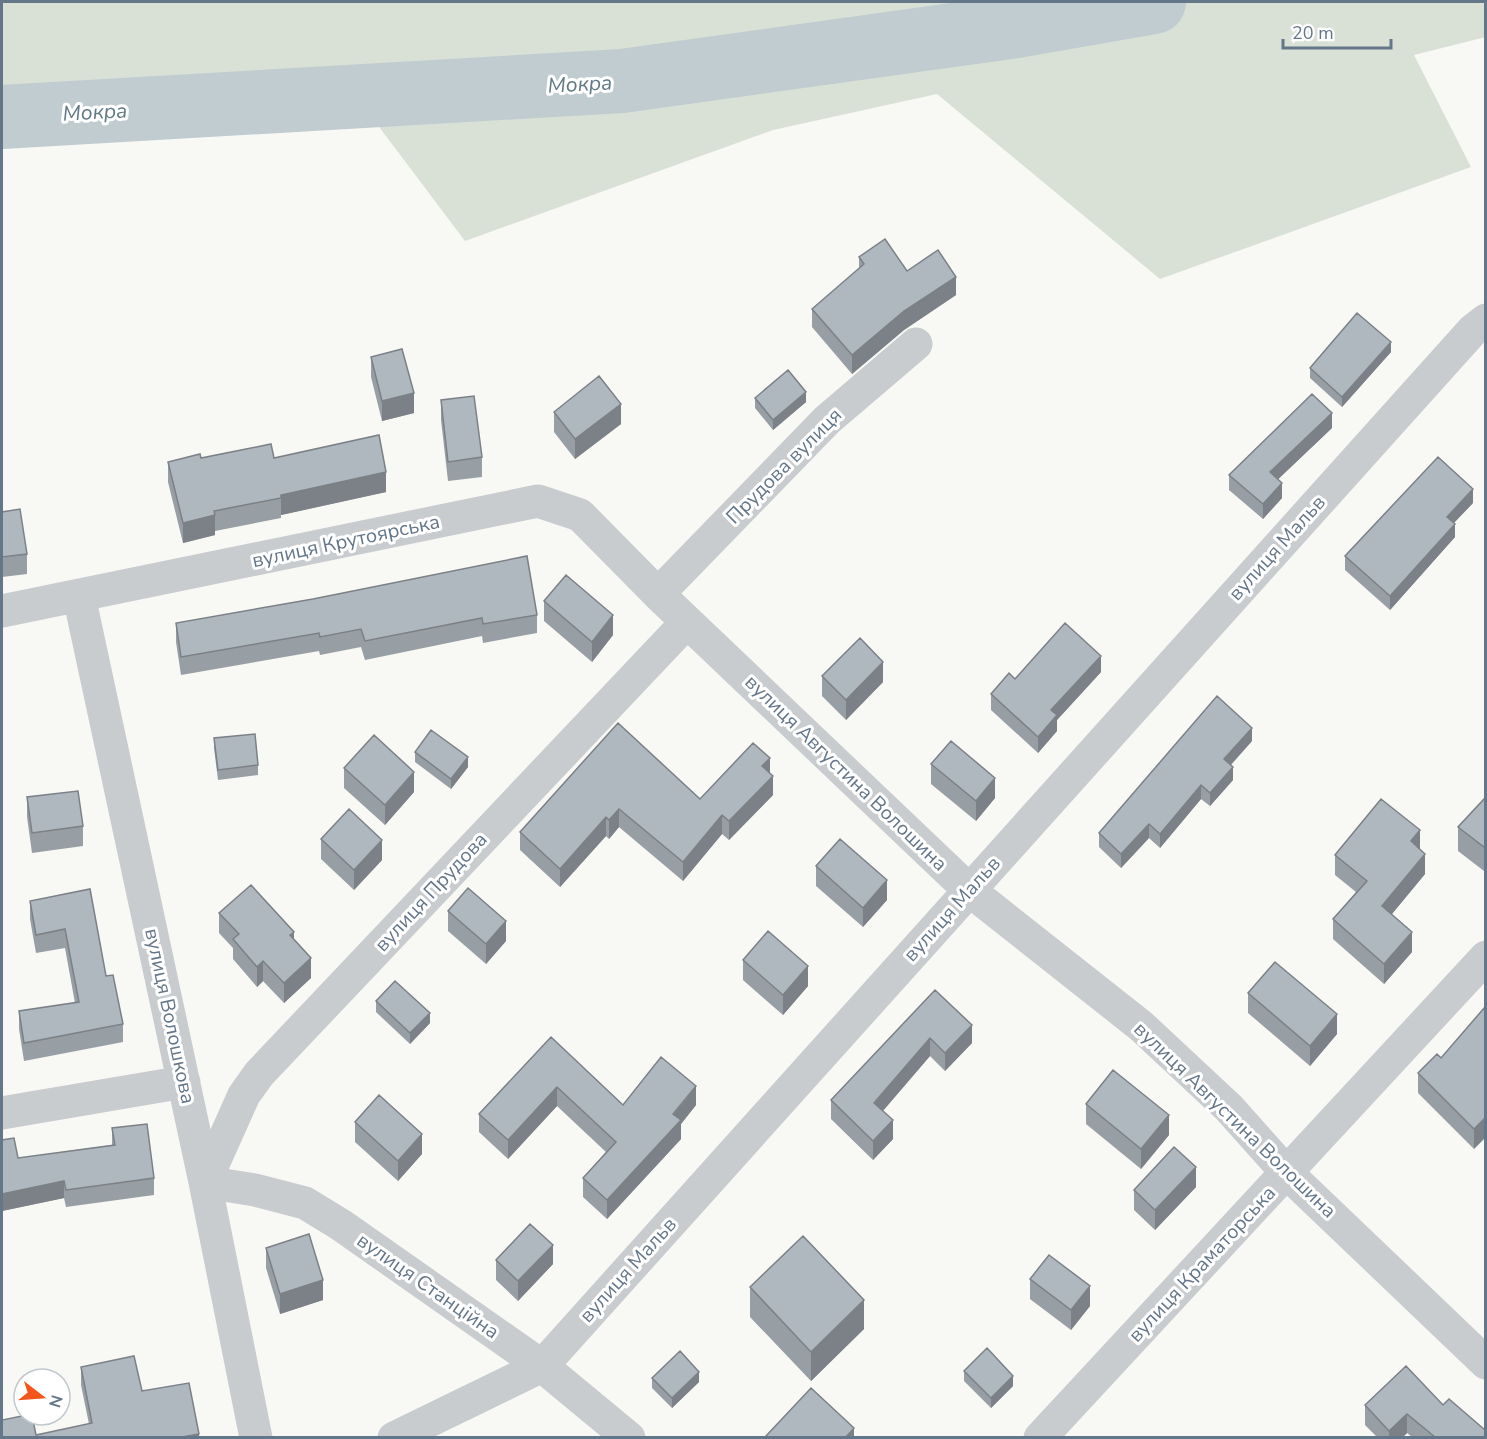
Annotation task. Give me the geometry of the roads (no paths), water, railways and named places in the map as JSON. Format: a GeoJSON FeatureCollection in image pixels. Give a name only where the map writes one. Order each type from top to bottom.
{"type":"FeatureCollection","features":[{"type":"Feature","properties":{"kind":"street","name":"вулиця Мальв"},"geometry":{"type":"LineString","coordinates":[[394,1437],[542,1366],[1479,325]]}},
{"type":"Feature","properties":{"kind":"street","name":"Прудова вулиця"},"geometry":{"type":"LineString","coordinates":[[658,594],[827,420],[916,344]]}},
{"type":"Feature","properties":{"kind":"street","name":"вулиця Крутоярська"},"geometry":{"type":"LineString","coordinates":[[2,611],[538,501],[580,515],[658,594]]}},
{"type":"Feature","properties":{"kind":"street","name":"вулиця Августина Волошина"},"geometry":{"type":"LineString","coordinates":[[658,594],[969,890],[1141,1026],[1228,1108],[1287,1173],[1485,1363]]}},
{"type":"Feature","properties":{"kind":"street","name":"вулиця Волошкова"},"geometry":{"type":"LineString","coordinates":[[79,596],[184,1082],[256,1437]]}},
{"type":"Feature","properties":{"kind":"street","name":"вулиця Прудова"},"geometry":{"type":"LineString","coordinates":[[205,1182],[239,1105],[259,1074],[687,622]]}},
{"type":"Feature","properties":{"kind":"street","name":"вулиця Краматорська"},"geometry":{"type":"LineString","coordinates":[[1040,1437],[1485,957]]}},
{"type":"Feature","properties":{"kind":"street"},"geometry":{"type":"LineString","coordinates":[[2,1113],[184,1082]]}},
{"type":"Feature","properties":{"kind":"street","name":"вулиця Станційна"},"geometry":{"type":"LineString","coordinates":[[205,1182],[255,1190],[305,1203],[341,1224],[542,1366],[628,1437]]}},
{"type":"Feature","properties":{"kind":"waterway","name":"Мокра"},"geometry":{"type":"LineString","coordinates":[[2,117],[622,81],[1017,26],[1154,2]]}}]}
